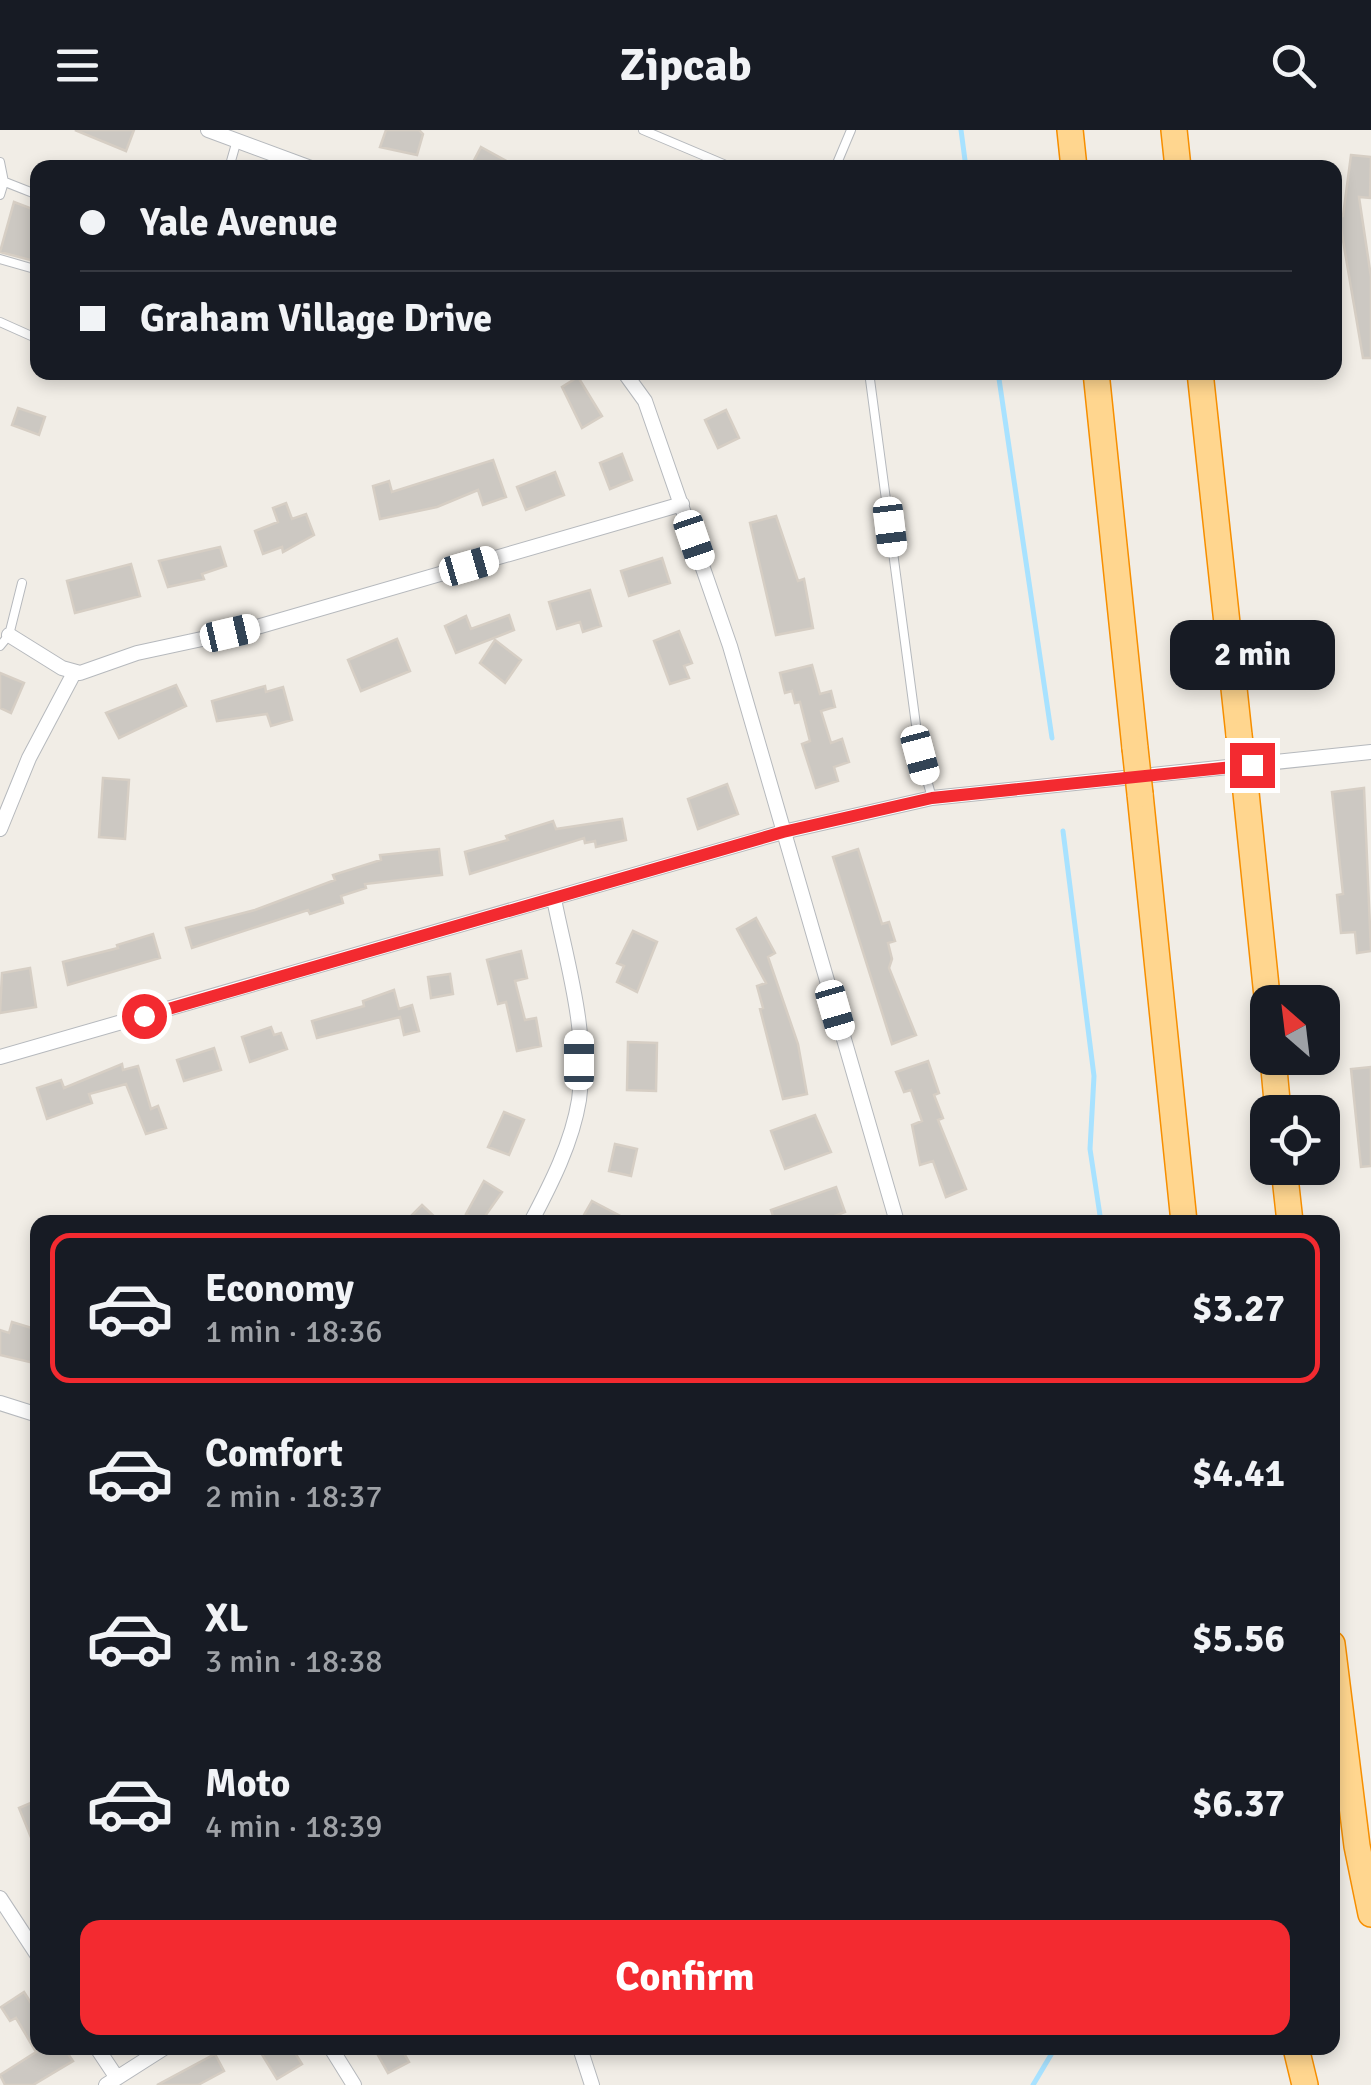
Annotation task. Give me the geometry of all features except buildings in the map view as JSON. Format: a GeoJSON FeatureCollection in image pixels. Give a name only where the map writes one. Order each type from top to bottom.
{"type":"FeatureCollection","features":[{"type":"Feature","properties":{"kind":"highway"},"geometry":{"type":"LineString","coordinates":[[1070,130],[1073,160]]}},
{"type":"Feature","properties":{"kind":"highway"},"geometry":{"type":"LineString","coordinates":[[1174,130],[1177,160]]}},
{"type":"Feature","properties":{"kind":"highway"},"geometry":{"type":"LineString","coordinates":[[1097,380],[1183,1215]]}},
{"type":"Feature","properties":{"kind":"highway"},"geometry":{"type":"LineString","coordinates":[[1201,380],[1266,985]]}},
{"type":"Feature","properties":{"kind":"highway"},"geometry":{"type":"LineString","coordinates":[[1286,1185],[1289,1215]]}},
{"type":"Feature","properties":{"kind":"highway"},"geometry":{"type":"LineString","coordinates":[[1340,1709],[1357,1846],[1371,1914]]}},
{"type":"Feature","properties":{"kind":"highway"},"geometry":{"type":"LineString","coordinates":[[1298,2055],[1306,2085]]}},
{"type":"Feature","properties":{"kind":"street"},"geometry":{"type":"LineString","coordinates":[[208,130],[290,160]]}},
{"type":"Feature","properties":{"kind":"street"},"geometry":{"type":"LineString","coordinates":[[630,380],[644,401],[730,646],[895,1215]]}},
{"type":"Feature","properties":{"kind":"street"},"geometry":{"type":"LineString","coordinates":[[4,641],[74,672],[172,644],[257,627],[682,504]]}},
{"type":"Feature","properties":{"kind":"street"},"geometry":{"type":"LineString","coordinates":[[0,829],[30,758],[74,672]]}},
{"type":"Feature","properties":{"kind":"street"},"geometry":{"type":"LineString","coordinates":[[0,1057],[783,832],[932,798],[1371,752]]}},
{"type":"Feature","properties":{"kind":"street"},"geometry":{"type":"LineString","coordinates":[[535,1215],[559,1168],[579,1099],[579,1020],[554,900]]}},
{"type":"Feature","properties":{"kind":"street"},"geometry":{"type":"LineString","coordinates":[[0,1403],[30,1412]]}},
{"type":"Feature","properties":{"kind":"street"},"geometry":{"type":"LineString","coordinates":[[0,1898],[30,1944]]}},
{"type":"Feature","properties":{"kind":"street"},"geometry":{"type":"LineString","coordinates":[[100,2055],[111,2082],[153,2055]]}},
{"type":"Feature","properties":{"kind":"street"},"geometry":{"type":"LineString","coordinates":[[335,2055],[354,2085]]}},
{"type":"Feature","properties":{"kind":"street"},"geometry":{"type":"LineString","coordinates":[[582,2055],[592,2085]]}},
{"type":"Feature","properties":{"kind":"lane"},"geometry":{"type":"LineString","coordinates":[[643,130],[714,160]]}},
{"type":"Feature","properties":{"kind":"lane"},"geometry":{"type":"LineString","coordinates":[[838,160],[851,130]]}},
{"type":"Feature","properties":{"kind":"lane"},"geometry":{"type":"LineString","coordinates":[[231,160],[237,140]]}},
{"type":"Feature","properties":{"kind":"lane"},"geometry":{"type":"LineString","coordinates":[[0,162],[0,196]]}},
{"type":"Feature","properties":{"kind":"lane"},"geometry":{"type":"LineString","coordinates":[[2,181],[30,192]]}},
{"type":"Feature","properties":{"kind":"lane"},"geometry":{"type":"LineString","coordinates":[[0,258],[30,267]]}},
{"type":"Feature","properties":{"kind":"lane"},"geometry":{"type":"LineString","coordinates":[[0,322],[30,335]]}},
{"type":"Feature","properties":{"kind":"lane"},"geometry":{"type":"LineString","coordinates":[[870,380],[920,755],[932,798]]}},
{"type":"Feature","properties":{"kind":"lane"},"geometry":{"type":"LineString","coordinates":[[4,641],[22,583]]}},
{"type":"Feature","properties":{"kind":"waterway"},"geometry":{"type":"LineString","coordinates":[[961,130],[965,160]]}},
{"type":"Feature","properties":{"kind":"waterway"},"geometry":{"type":"LineString","coordinates":[[999,380],[1052,738]]}},
{"type":"Feature","properties":{"kind":"waterway"},"geometry":{"type":"LineString","coordinates":[[1063,831],[1094,1076],[1090,1149],[1100,1215]]}},
{"type":"Feature","properties":{"kind":"waterway"},"geometry":{"type":"LineString","coordinates":[[1033,2085],[1051,2055]]}},
{"type":"Feature","properties":{"kind":"route"},"geometry":{"type":"LineString","coordinates":[[144,1016],[783,832],[932,798],[1252,765]]}}]}
